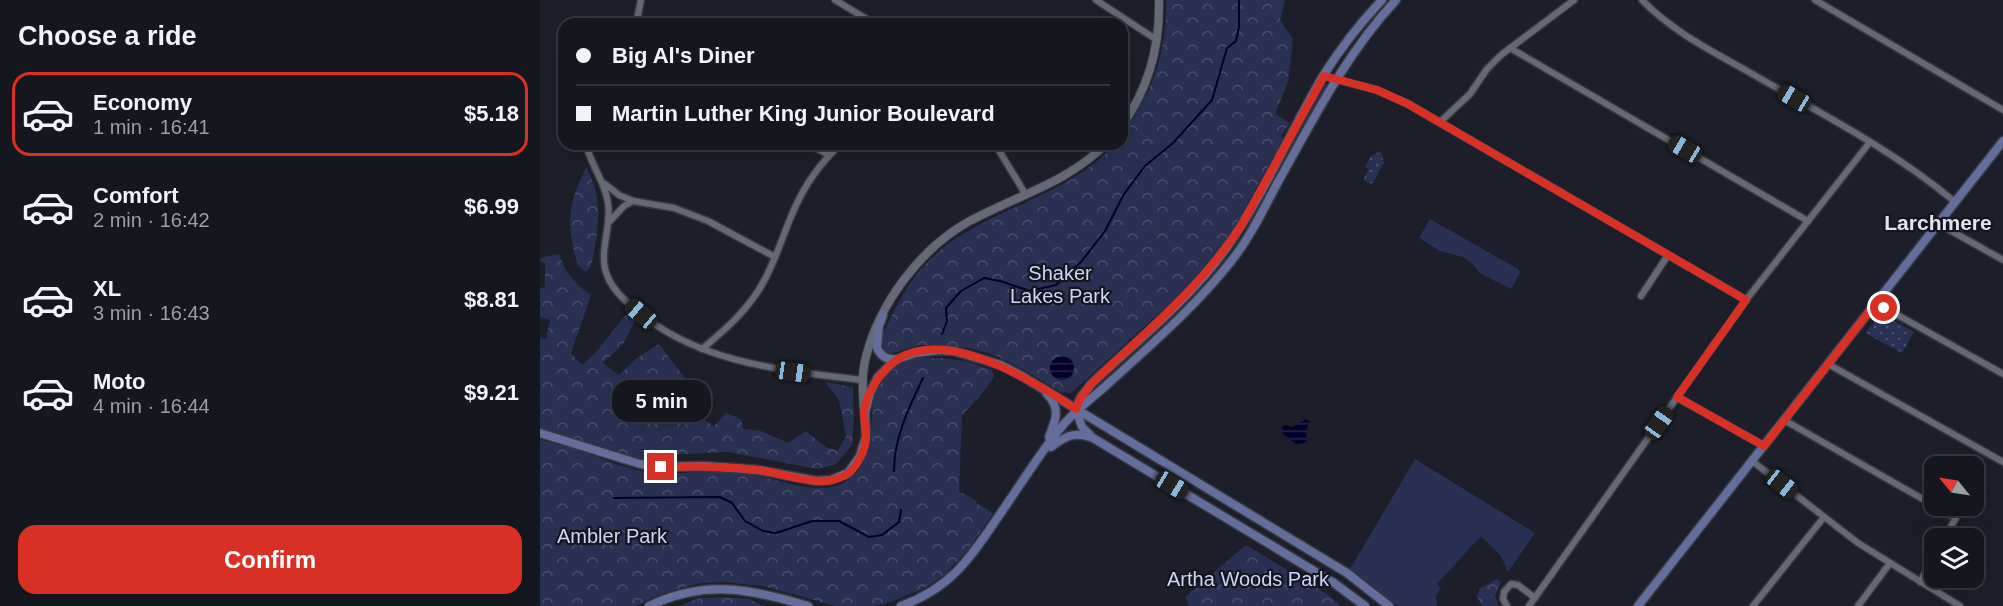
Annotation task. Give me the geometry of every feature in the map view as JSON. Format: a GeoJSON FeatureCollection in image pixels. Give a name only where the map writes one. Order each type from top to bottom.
{"type":"FeatureCollection","features":[{"type":"Feature","properties":{"kind":"main road"},"geometry":{"type":"LineString","coordinates":[[1093,438],[1082,427],[1076,409],[1081,397],[1092,383],[1208,272],[1241,226],[1324,76],[1382,0]]}},
{"type":"Feature","properties":{"kind":"main road"},"geometry":{"type":"LineString","coordinates":[[901,606],[926,596],[962,567],[1076,409],[1110,382],[1195,302],[1234,258],[1251,232],[1335,79],[1379,18],[1396,0]]}},
{"type":"Feature","properties":{"kind":"main road"},"geometry":{"type":"LineString","coordinates":[[1371,12],[1379,18]]}},
{"type":"Feature","properties":{"kind":"main road"},"geometry":{"type":"LineString","coordinates":[[1638,606],[2003,141]]}},
{"type":"Feature","properties":{"kind":"main road"},"geometry":{"type":"LineString","coordinates":[[1241,226],[1251,232]]}},
{"type":"Feature","properties":{"kind":"main road"},"geometry":{"type":"LineString","coordinates":[[1187,294],[1195,302]]}},
{"type":"Feature","properties":{"kind":"main road"},"geometry":{"type":"LineString","coordinates":[[1169,311],[1177,319]]}},
{"type":"Feature","properties":{"kind":"main road"},"geometry":{"type":"LineString","coordinates":[[883,315],[879,326],[877,348],[891,360],[929,350],[958,352],[1001,365],[1305,547],[1357,580],[1389,606]]}},
{"type":"Feature","properties":{"kind":"main road"},"geometry":{"type":"LineString","coordinates":[[540,433],[661,467],[702,466],[758,470],[823,481],[848,474],[855,465],[864,447],[866,437],[864,413],[870,393],[879,377],[898,359]]}},
{"type":"Feature","properties":{"kind":"main road"},"geometry":{"type":"LineString","coordinates":[[1041,387],[1056,406],[1057,414],[1041,455]]}},
{"type":"Feature","properties":{"kind":"main road"},"geometry":{"type":"LineString","coordinates":[[1041,455],[1062,438],[1073,434],[1083,434],[1093,438],[1297,561],[1365,606]]}},
{"type":"Feature","properties":{"kind":"main road"},"geometry":{"type":"LineString","coordinates":[[649,606],[679,595],[714,588],[748,590],[808,606]]}},
{"type":"Feature","properties":{"kind":"street"},"geometry":{"type":"LineString","coordinates":[[637,18],[641,0]]}},
{"type":"Feature","properties":{"kind":"street"},"geometry":{"type":"LineString","coordinates":[[835,0],[865,18]]}},
{"type":"Feature","properties":{"kind":"street"},"geometry":{"type":"LineString","coordinates":[[1096,0],[1123,18]]}},
{"type":"Feature","properties":{"kind":"street"},"geometry":{"type":"LineString","coordinates":[[1128,115],[1143,89],[1153,61],[1157,40],[1159,0]]}},
{"type":"Feature","properties":{"kind":"street"},"geometry":{"type":"LineString","coordinates":[[1440,122],[1470,94],[1487,69],[1510,48],[1574,0]]}},
{"type":"Feature","properties":{"kind":"street"},"geometry":{"type":"LineString","coordinates":[[1642,0],[1682,33],[1916,170],[1955,202]]}},
{"type":"Feature","properties":{"kind":"street"},"geometry":{"type":"LineString","coordinates":[[1815,0],[2003,110]]}},
{"type":"Feature","properties":{"kind":"street"},"geometry":{"type":"LineString","coordinates":[[1128,21],[1157,40]]}},
{"type":"Feature","properties":{"kind":"street"},"geometry":{"type":"LineString","coordinates":[[1510,48],[1808,221]]}},
{"type":"Feature","properties":{"kind":"street"},"geometry":{"type":"LineString","coordinates":[[1324,76],[1388,94],[1746,300]]}},
{"type":"Feature","properties":{"kind":"street"},"geometry":{"type":"LineString","coordinates":[[1529,606],[1746,300],[1870,142]]}},
{"type":"Feature","properties":{"kind":"street"},"geometry":{"type":"LineString","coordinates":[[588,150],[591,162],[604,184],[610,221],[604,261],[611,284],[631,306],[676,338],[702,349],[765,368],[862,380]]}},
{"type":"Feature","properties":{"kind":"street"},"geometry":{"type":"LineString","coordinates":[[820,150],[829,155]]}},
{"type":"Feature","properties":{"kind":"street"},"geometry":{"type":"LineString","coordinates":[[702,349],[730,325],[755,297],[775,258],[804,189],[834,150]]}},
{"type":"Feature","properties":{"kind":"street"},"geometry":{"type":"LineString","coordinates":[[999,150],[1026,195]]}},
{"type":"Feature","properties":{"kind":"street"},"geometry":{"type":"LineString","coordinates":[[864,413],[862,380],[865,358],[883,315],[904,279],[933,247],[967,223],[1074,171],[1099,150]]}},
{"type":"Feature","properties":{"kind":"street"},"geometry":{"type":"LineString","coordinates":[[604,184],[619,195],[633,201],[674,208],[708,221],[775,258]]}},
{"type":"Feature","properties":{"kind":"street"},"geometry":{"type":"LineString","coordinates":[[610,221],[616,213],[633,201]]}},
{"type":"Feature","properties":{"kind":"street"},"geometry":{"type":"LineString","coordinates":[[1939,224],[2003,260]]}},
{"type":"Feature","properties":{"kind":"street"},"geometry":{"type":"LineString","coordinates":[[1641,296],[1668,255]]}},
{"type":"Feature","properties":{"kind":"street"},"geometry":{"type":"LineString","coordinates":[[1876,303],[2003,374]]}},
{"type":"Feature","properties":{"kind":"street"},"geometry":{"type":"LineString","coordinates":[[1828,364],[2003,462]]}},
{"type":"Feature","properties":{"kind":"street"},"geometry":{"type":"LineString","coordinates":[[1677,397],[1764,446]]}},
{"type":"Feature","properties":{"kind":"street"},"geometry":{"type":"LineString","coordinates":[[1784,420],[1956,518],[1950,528]]}},
{"type":"Feature","properties":{"kind":"street"},"geometry":{"type":"LineString","coordinates":[[1752,461],[1858,543],[1957,605]]}},
{"type":"Feature","properties":{"kind":"street"},"geometry":{"type":"LineString","coordinates":[[1164,480],[1172,467]]}},
{"type":"Feature","properties":{"kind":"street"},"geometry":{"type":"LineString","coordinates":[[1753,606],[1824,517]]}},
{"type":"Feature","properties":{"kind":"street"},"geometry":{"type":"LineString","coordinates":[[1297,561],[1305,547]]}},
{"type":"Feature","properties":{"kind":"street"},"geometry":{"type":"LineString","coordinates":[[1858,606],[1890,563]]}},
{"type":"Feature","properties":{"kind":"street"},"geometry":{"type":"LineString","coordinates":[[1920,582],[1924,575]]}},
{"type":"Feature","properties":{"kind":"street"},"geometry":{"type":"LineString","coordinates":[[1507,606],[1504,601],[1504,591],[1511,584],[1518,585],[1535,598]]}},
{"type":"Feature","properties":{"kind":"green space","name":"Shaker Lakes Park"},"geometry":{"type":"Polygon","coordinates":[[[1166,0],[1285,0],[1280,20],[1293,39],[1288,82],[1275,114],[1290,123],[1281,136],[1284,138],[1231,234],[1211,260],[1175,299],[1071,393],[1060,392],[997,356],[970,348],[920,345],[887,355],[880,349],[887,325],[913,279],[929,260],[966,232],[1063,184],[1109,150],[1128,150],[1128,124],[1145,97],[1156,70],[1165,23],[1166,0]]]}},
{"type":"Feature","properties":{"kind":"green space"},"geometry":{"type":"Polygon","coordinates":[[[1325,83],[1328,85],[1251,226],[1248,224],[1325,83]]]}},
{"type":"Feature","properties":{"kind":"green space"},"geometry":{"type":"Polygon","coordinates":[[[1381,151],[1384,163],[1372,184],[1363,180],[1369,169],[1365,167],[1371,156],[1381,151]]]}},
{"type":"Feature","properties":{"kind":"green space"},"geometry":{"type":"Polygon","coordinates":[[[586,167],[596,192],[598,216],[591,267],[586,272],[578,266],[570,216],[575,194],[586,167]]]}},
{"type":"Feature","properties":{"kind":"green space"},"geometry":{"type":"Polygon","coordinates":[[[1430,219],[1518,269],[1520,273],[1511,289],[1481,274],[1463,257],[1440,251],[1419,238],[1430,219]]]}},
{"type":"Feature","properties":{"kind":"green space"},"geometry":{"type":"Polygon","coordinates":[[[559,254],[571,278],[591,295],[571,353],[582,365],[597,351],[627,313],[636,319],[623,344],[603,363],[619,375],[637,358],[659,344],[694,390],[696,415],[714,426],[726,413],[741,419],[743,429],[761,431],[788,443],[806,431],[826,447],[838,451],[846,436],[843,420],[839,400],[825,382],[853,387],[852,445],[836,464],[818,469],[728,452],[667,455],[686,466],[661,467],[540,433],[540,338],[546,339],[550,320],[540,317],[540,288],[545,287],[545,263],[541,262],[540,258],[559,254]]]}},
{"type":"Feature","properties":{"kind":"green space"},"geometry":{"type":"Polygon","coordinates":[[[1881,314],[1914,332],[1902,353],[1865,333],[1881,314]]]}},
{"type":"Feature","properties":{"kind":"green space","name":"Ambler Park"},"geometry":{"type":"Polygon","coordinates":[[[918,358],[965,361],[992,370],[994,377],[962,415],[959,491],[993,513],[968,550],[944,575],[923,589],[885,604],[836,606],[763,586],[725,582],[700,583],[656,596],[636,606],[540,606],[540,440],[651,473],[744,472],[803,486],[831,487],[851,478],[866,455],[873,399],[884,379],[906,361],[918,358]]]}},
{"type":"Feature","properties":{"kind":"green space"},"geometry":{"type":"Polygon","coordinates":[[[1415,459],[1535,533],[1508,572],[1501,556],[1481,536],[1437,584],[1441,588],[1436,596],[1437,606],[1397,606],[1350,569],[1415,459]]]}},
{"type":"Feature","properties":{"kind":"green space","name":"Artha Woods Park"},"geometry":{"type":"Polygon","coordinates":[[[1246,545],[1327,594],[1341,606],[1189,606],[1185,597],[1246,545]]]}},
{"type":"Feature","properties":{"kind":"green space"},"geometry":{"type":"Polygon","coordinates":[[[1497,579],[1501,582],[1495,596],[1499,606],[1482,606],[1477,597],[1479,589],[1497,579]]]}},
{"type":"Feature","properties":{"kind":"green space"},"geometry":{"type":"Polygon","coordinates":[[[699,598],[749,599],[763,606],[678,606],[699,598]]]}},
{"type":"Feature","properties":{"kind":"shaded area"},"geometry":{"type":"Polygon","coordinates":[[[1062,356],[1067,357],[1073,363],[1073,373],[1067,379],[1062,380],[1057,379],[1051,373],[1050,368],[1051,363],[1057,357],[1062,356]]]}},
{"type":"Feature","properties":{"kind":"shaded area"},"geometry":{"type":"Polygon","coordinates":[[[1306,419],[1310,422],[1306,430],[1307,440],[1304,443],[1296,444],[1283,434],[1282,427],[1286,425],[1292,427],[1306,419]]]}},
{"type":"Feature","properties":{"kind":"waterway"},"geometry":{"type":"LineString","coordinates":[[942,334],[947,321],[946,308],[961,291],[984,278],[1030,291],[1056,285],[1081,262],[1105,231],[1124,194],[1145,166],[1173,143],[1212,100],[1227,48],[1236,41],[1239,27],[1239,0]]}},
{"type":"Feature","properties":{"kind":"waterway"},"geometry":{"type":"LineString","coordinates":[[894,471],[899,435],[923,378]]}},
{"type":"Feature","properties":{"kind":"waterway"},"geometry":{"type":"LineString","coordinates":[[614,498],[720,497],[732,503],[745,521],[763,531],[776,533],[812,521],[839,521],[869,537],[882,535],[899,522],[901,510]]}},
{"type":"Feature","properties":{"kind":"district","name":"Larchmere"},"geometry":{"type":"Point","coordinates":[1938,223]}},
{"type":"Feature","properties":{"kind":"route"},"geometry":{"type":"LineString","coordinates":[[661,467],[702,466],[758,470],[817,481],[831,480],[848,474],[864,447],[866,437],[864,413],[870,393],[879,377],[898,359],[929,350],[958,352],[1001,365],[1076,409],[1081,397],[1092,383],[1183,298],[1226,249],[1324,76],[1377,90],[1397,98],[1746,300],[1677,397],[1764,446],[1876,303],[1884,308]]}}]}
